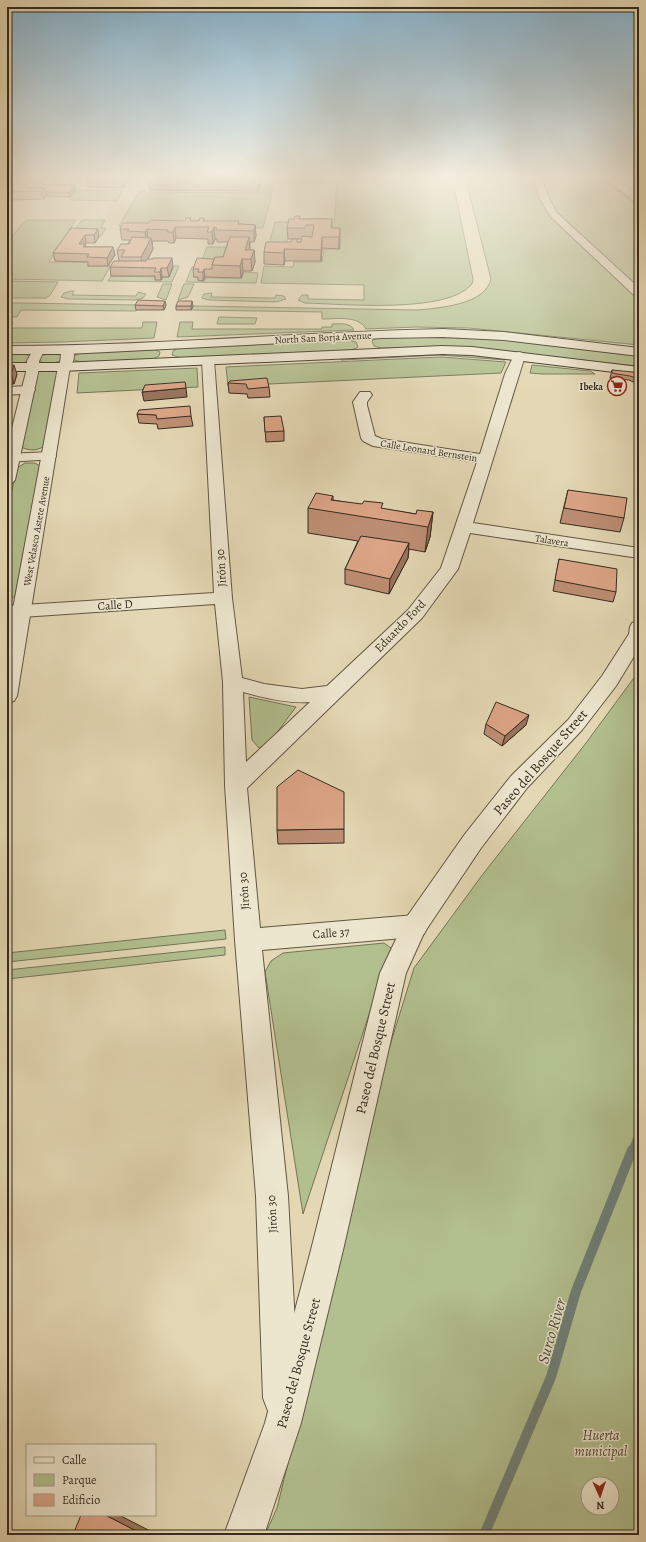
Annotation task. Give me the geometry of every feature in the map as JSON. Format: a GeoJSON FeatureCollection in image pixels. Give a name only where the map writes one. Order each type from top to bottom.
{"type":"FeatureCollection","features":[{"type":"Feature","properties":{"kind":"street"},"geometry":{"type":"LineString","coordinates":[[591,249],[639,294]]}},
{"type":"Feature","properties":{"kind":"street","name":"North San Borja Avenue"},"geometry":{"type":"LineString","coordinates":[[7,350],[67,350],[443,333],[504,336],[639,352]]}},
{"type":"Feature","properties":{"kind":"street"},"geometry":{"type":"LineString","coordinates":[[362,336],[369,352]]}},
{"type":"Feature","properties":{"kind":"street"},"geometry":{"type":"LineString","coordinates":[[166,345],[166,362]]}},
{"type":"Feature","properties":{"kind":"street","name":"West Velasco Astete Avenue"},"geometry":{"type":"LineString","coordinates":[[7,696],[14,612],[49,456],[64,367],[68,360],[67,350]]}},
{"type":"Feature","properties":{"kind":"street","name":"North San Borja Avenue"},"geometry":{"type":"LineString","coordinates":[[33,370],[64,367],[369,352],[442,350],[472,351],[639,370]]}},
{"type":"Feature","properties":{"kind":"street"},"geometry":{"type":"LineString","coordinates":[[7,480],[10,458],[33,370],[33,361],[38,351]]}},
{"type":"Feature","properties":{"kind":"street","name":"Eduardo Ford"},"geometry":{"type":"LineString","coordinates":[[236,786],[415,614],[448,569],[464,527],[519,356]]}},
{"type":"Feature","properties":{"kind":"street","name":"Jirón 30"},"geometry":{"type":"LineString","coordinates":[[208,360],[223,598],[233,682],[236,786],[248,940],[272,1196],[282,1423]]}},
{"type":"Feature","properties":{"kind":"street"},"geometry":{"type":"LineString","coordinates":[[7,367],[33,370]]}},
{"type":"Feature","properties":{"kind":"street"},"geometry":{"type":"LineString","coordinates":[[7,372],[33,370]]}},
{"type":"Feature","properties":{"kind":"street"},"geometry":{"type":"LineString","coordinates":[[7,391],[28,390]]}},
{"type":"Feature","properties":{"kind":"street","name":"Calle Leonard Bernstein"},"geometry":{"type":"LineString","coordinates":[[365,395],[360,402],[360,405],[368,438],[373,441],[486,459]]}},
{"type":"Feature","properties":{"kind":"street"},"geometry":{"type":"LineString","coordinates":[[10,458],[49,456]]}},
{"type":"Feature","properties":{"kind":"street","name":"Talavera"},"geometry":{"type":"LineString","coordinates":[[464,527],[639,553]]}},
{"type":"Feature","properties":{"kind":"street","name":"Calle D"},"geometry":{"type":"LineString","coordinates":[[14,612],[223,598]]}},
{"type":"Feature","properties":{"kind":"street","name":"Paseo del Bosque Street"},"geometry":{"type":"LineString","coordinates":[[244,1535],[282,1423],[327,1250],[393,973],[415,926],[473,841],[519,782],[575,725],[609,681],[638,634],[639,627]]}},
{"type":"Feature","properties":{"kind":"street"},"geometry":{"type":"LineString","coordinates":[[233,682],[264,691],[302,696],[332,693]]}},
{"type":"Feature","properties":{"kind":"street","name":"Calle 37"},"geometry":{"type":"LineString","coordinates":[[248,940],[415,926]]}},
{"type":"Feature","properties":{"kind":"green space"},"geometry":{"type":"Polygon","coordinates":[[[7,249],[57,249],[49,262],[89,262],[87,266],[110,266],[102,281],[7,279],[7,249]]]}},
{"type":"Feature","properties":{"kind":"green space"},"geometry":{"type":"Polygon","coordinates":[[[206,249],[229,249],[224,264],[201,263],[206,249]]]}},
{"type":"Feature","properties":{"kind":"green space"},"geometry":{"type":"Polygon","coordinates":[[[324,249],[467,249],[473,279],[472,284],[459,293],[441,300],[394,305],[368,305],[305,303],[298,300],[302,295],[308,295],[308,299],[364,300],[364,285],[261,283],[264,266],[293,267],[294,262],[322,262],[324,249]]]}},
{"type":"Feature","properties":{"kind":"green space"},"geometry":{"type":"Polygon","coordinates":[[[483,249],[639,249],[639,345],[469,328],[416,327],[366,329],[363,325],[352,320],[340,318],[322,319],[322,312],[191,310],[193,306],[417,310],[437,308],[460,304],[471,300],[480,295],[487,288],[491,279],[483,249]]]}},
{"type":"Feature","properties":{"kind":"green space"},"geometry":{"type":"Polygon","coordinates":[[[174,266],[179,266],[172,282],[108,281],[111,276],[156,277],[155,280],[162,280],[163,277],[169,277],[174,266]]]}},
{"type":"Feature","properties":{"kind":"green space"},"geometry":{"type":"Polygon","coordinates":[[[192,267],[197,267],[193,277],[199,278],[198,281],[204,281],[206,278],[242,278],[244,272],[258,273],[256,283],[186,282],[192,267]]]}},
{"type":"Feature","properties":{"kind":"green space"},"geometry":{"type":"Polygon","coordinates":[[[7,281],[58,282],[50,295],[46,298],[7,298],[7,281]]]}},
{"type":"Feature","properties":{"kind":"green space"},"geometry":{"type":"Polygon","coordinates":[[[163,284],[172,284],[166,300],[157,297],[163,284]]]}},
{"type":"Feature","properties":{"kind":"green space"},"geometry":{"type":"Polygon","coordinates":[[[184,284],[194,284],[188,297],[178,300],[184,284]]]}},
{"type":"Feature","properties":{"kind":"green space"},"geometry":{"type":"Polygon","coordinates":[[[74,291],[72,295],[136,296],[138,292],[146,294],[143,298],[135,300],[68,299],[61,297],[64,293],[74,291]]]}},
{"type":"Feature","properties":{"kind":"green space"},"geometry":{"type":"Polygon","coordinates":[[[212,293],[211,297],[275,298],[276,295],[284,296],[286,299],[276,302],[209,300],[202,298],[204,294],[212,293]]]}},
{"type":"Feature","properties":{"kind":"green space"},"geometry":{"type":"Polygon","coordinates":[[[7,303],[138,305],[136,311],[21,310],[17,317],[7,317],[7,303]]]}},
{"type":"Feature","properties":{"kind":"green space"},"geometry":{"type":"Polygon","coordinates":[[[219,317],[257,318],[255,324],[217,324],[219,317]]]}},
{"type":"Feature","properties":{"kind":"green space"},"geometry":{"type":"Polygon","coordinates":[[[143,322],[157,322],[154,338],[7,343],[7,323],[13,323],[10,328],[142,328],[143,322]]]}},
{"type":"Feature","properties":{"kind":"green space"},"geometry":{"type":"Polygon","coordinates":[[[180,322],[193,322],[192,329],[322,329],[322,327],[332,327],[332,324],[341,324],[350,326],[354,330],[177,337],[180,322]]]}},
{"type":"Feature","properties":{"kind":"green space"},"geometry":{"type":"Polygon","coordinates":[[[416,337],[496,339],[639,355],[639,366],[421,347],[381,348],[374,346],[372,341],[376,338],[416,337]]]}},
{"type":"Feature","properties":{"kind":"green space"},"geometry":{"type":"Polygon","coordinates":[[[348,340],[356,342],[358,347],[352,350],[182,358],[172,355],[173,351],[180,347],[348,340]]]}},
{"type":"Feature","properties":{"kind":"green space"},"geometry":{"type":"Polygon","coordinates":[[[154,349],[160,352],[159,356],[153,359],[81,362],[74,360],[74,356],[81,353],[154,349]]]}},
{"type":"Feature","properties":{"kind":"green space"},"geometry":{"type":"Polygon","coordinates":[[[440,351],[503,358],[505,360],[440,355],[341,360],[340,356],[440,351]]]}},
{"type":"Feature","properties":{"kind":"green space"},"geometry":{"type":"Polygon","coordinates":[[[7,353],[24,353],[30,357],[26,362],[15,365],[7,365],[7,353]]]}},
{"type":"Feature","properties":{"kind":"green space"},"geometry":{"type":"Polygon","coordinates":[[[47,354],[61,355],[62,359],[51,363],[40,361],[41,356],[47,354]]]}},
{"type":"Feature","properties":{"kind":"green space"},"geometry":{"type":"Polygon","coordinates":[[[441,357],[506,362],[501,373],[228,386],[226,367],[441,357]]]}},
{"type":"Feature","properties":{"kind":"green space"},"geometry":{"type":"Polygon","coordinates":[[[532,365],[590,371],[595,374],[530,373],[532,365]]]}},
{"type":"Feature","properties":{"kind":"green space"},"geometry":{"type":"Polygon","coordinates":[[[197,368],[198,387],[77,393],[79,373],[197,368]]]}},
{"type":"Feature","properties":{"kind":"green space"},"geometry":{"type":"Polygon","coordinates":[[[56,370],[58,372],[45,446],[33,450],[21,447],[38,372],[56,370]]]}},
{"type":"Feature","properties":{"kind":"green space"},"geometry":{"type":"Polygon","coordinates":[[[25,463],[35,463],[40,466],[15,596],[7,602],[7,513],[17,468],[25,463]]]}},
{"type":"Feature","properties":{"kind":"green space","name":"Huerta municipal"},"geometry":{"type":"Polygon","coordinates":[[[639,671],[639,1535],[265,1535],[277,1508],[387,1055],[414,968],[483,874],[586,743],[639,671]]]}},
{"type":"Feature","properties":{"kind":"green space"},"geometry":{"type":"Polygon","coordinates":[[[249,697],[296,707],[269,743],[259,748],[252,740],[249,697]]]}},
{"type":"Feature","properties":{"kind":"green space"},"geometry":{"type":"Polygon","coordinates":[[[225,930],[226,939],[7,962],[7,953],[225,930]]]}},
{"type":"Feature","properties":{"kind":"green space"},"geometry":{"type":"Polygon","coordinates":[[[384,943],[391,948],[303,1214],[265,972],[271,961],[283,953],[384,943]]]}},
{"type":"Feature","properties":{"kind":"green space"},"geometry":{"type":"Polygon","coordinates":[[[225,947],[225,955],[7,979],[7,970],[225,947]]]}},
{"type":"Feature","properties":{"kind":"building"},"geometry":{"type":"Polygon","coordinates":[[[56,249],[112,249],[107,258],[87,257],[89,254],[53,253],[56,249]]]}},
{"type":"Feature","properties":{"kind":"building"},"geometry":{"type":"Polygon","coordinates":[[[145,249],[141,257],[121,257],[125,250],[117,250],[145,249]]]}},
{"type":"Feature","properties":{"kind":"building"},"geometry":{"type":"Polygon","coordinates":[[[226,249],[254,250],[251,259],[242,259],[240,266],[212,265],[215,257],[223,257],[226,249]]]}},
{"type":"Feature","properties":{"kind":"building"},"geometry":{"type":"Polygon","coordinates":[[[265,249],[321,249],[284,249],[284,253],[264,252],[265,249]]]}},
{"type":"Feature","properties":{"kind":"building"},"geometry":{"type":"Polygon","coordinates":[[[172,258],[167,268],[161,268],[160,272],[154,272],[156,268],[110,267],[114,261],[146,261],[147,259],[172,258]]]}},
{"type":"Feature","properties":{"kind":"building"},"geometry":{"type":"Polygon","coordinates":[[[197,258],[214,259],[212,269],[204,269],[203,272],[198,272],[199,269],[193,269],[197,258]]]}},
{"type":"Feature","properties":{"kind":"building"},"geometry":{"type":"Polygon","coordinates":[[[138,300],[165,301],[163,306],[135,305],[138,300]]]}},
{"type":"Feature","properties":{"kind":"building"},"geometry":{"type":"Polygon","coordinates":[[[178,301],[192,301],[191,306],[176,306],[178,301]]]}},
{"type":"Feature","properties":{"kind":"building"},"geometry":{"type":"Polygon","coordinates":[[[7,365],[14,365],[11,374],[7,375],[7,365]]]}},
{"type":"Feature","properties":{"kind":"building"},"geometry":{"type":"Polygon","coordinates":[[[612,370],[633,372],[639,375],[639,379],[612,373],[612,370]]]}},
{"type":"Feature","properties":{"kind":"building"},"geometry":{"type":"Polygon","coordinates":[[[267,378],[269,387],[248,389],[246,384],[228,383],[230,381],[267,378]]]}},
{"type":"Feature","properties":{"kind":"building"},"geometry":{"type":"Polygon","coordinates":[[[185,382],[186,388],[142,392],[145,385],[185,382]]]}},
{"type":"Feature","properties":{"kind":"building"},"geometry":{"type":"Polygon","coordinates":[[[190,406],[191,416],[157,419],[156,415],[137,414],[139,410],[190,406]]]}},
{"type":"Feature","properties":{"kind":"building"},"geometry":{"type":"Polygon","coordinates":[[[281,416],[284,431],[265,432],[264,417],[281,416]]]}},
{"type":"Feature","properties":{"kind":"building"},"geometry":{"type":"Polygon","coordinates":[[[568,490],[627,498],[624,518],[564,508],[568,490]]]}},
{"type":"Feature","properties":{"kind":"building"},"geometry":{"type":"Polygon","coordinates":[[[316,493],[333,496],[331,500],[362,504],[364,501],[383,503],[381,508],[416,514],[417,510],[433,512],[428,527],[308,508],[316,493]]]}},
{"type":"Feature","properties":{"kind":"building"},"geometry":{"type":"Polygon","coordinates":[[[361,536],[409,543],[390,579],[345,569],[361,536]]]}},
{"type":"Feature","properties":{"kind":"building"},"geometry":{"type":"Polygon","coordinates":[[[559,559],[617,569],[616,592],[555,580],[559,559]]]}},
{"type":"Feature","properties":{"kind":"building"},"geometry":{"type":"Polygon","coordinates":[[[496,702],[529,715],[505,736],[486,724],[496,702]]]}},
{"type":"Feature","properties":{"kind":"building"},"geometry":{"type":"Polygon","coordinates":[[[298,770],[344,792],[344,829],[277,830],[277,787],[298,770]]]}},
{"type":"Feature","properties":{"kind":"building"},"geometry":{"type":"Polygon","coordinates":[[[81,1516],[107,1516],[144,1535],[73,1535],[81,1516]]]}},
{"type":"Feature","properties":{"kind":"waterway","name":"Surco River"},"geometry":{"type":"LineString","coordinates":[[632,1151],[639,1134]]}},
{"type":"Feature","properties":{"kind":"waterway","name":"Surco River"},"geometry":{"type":"LineString","coordinates":[[484,1535],[551,1377],[576,1291],[632,1150]]}},
{"type":"Feature","properties":{"kind":"place","name":"Ibeka"},"geometry":{"type":"Point","coordinates":[617,386]}}]}
